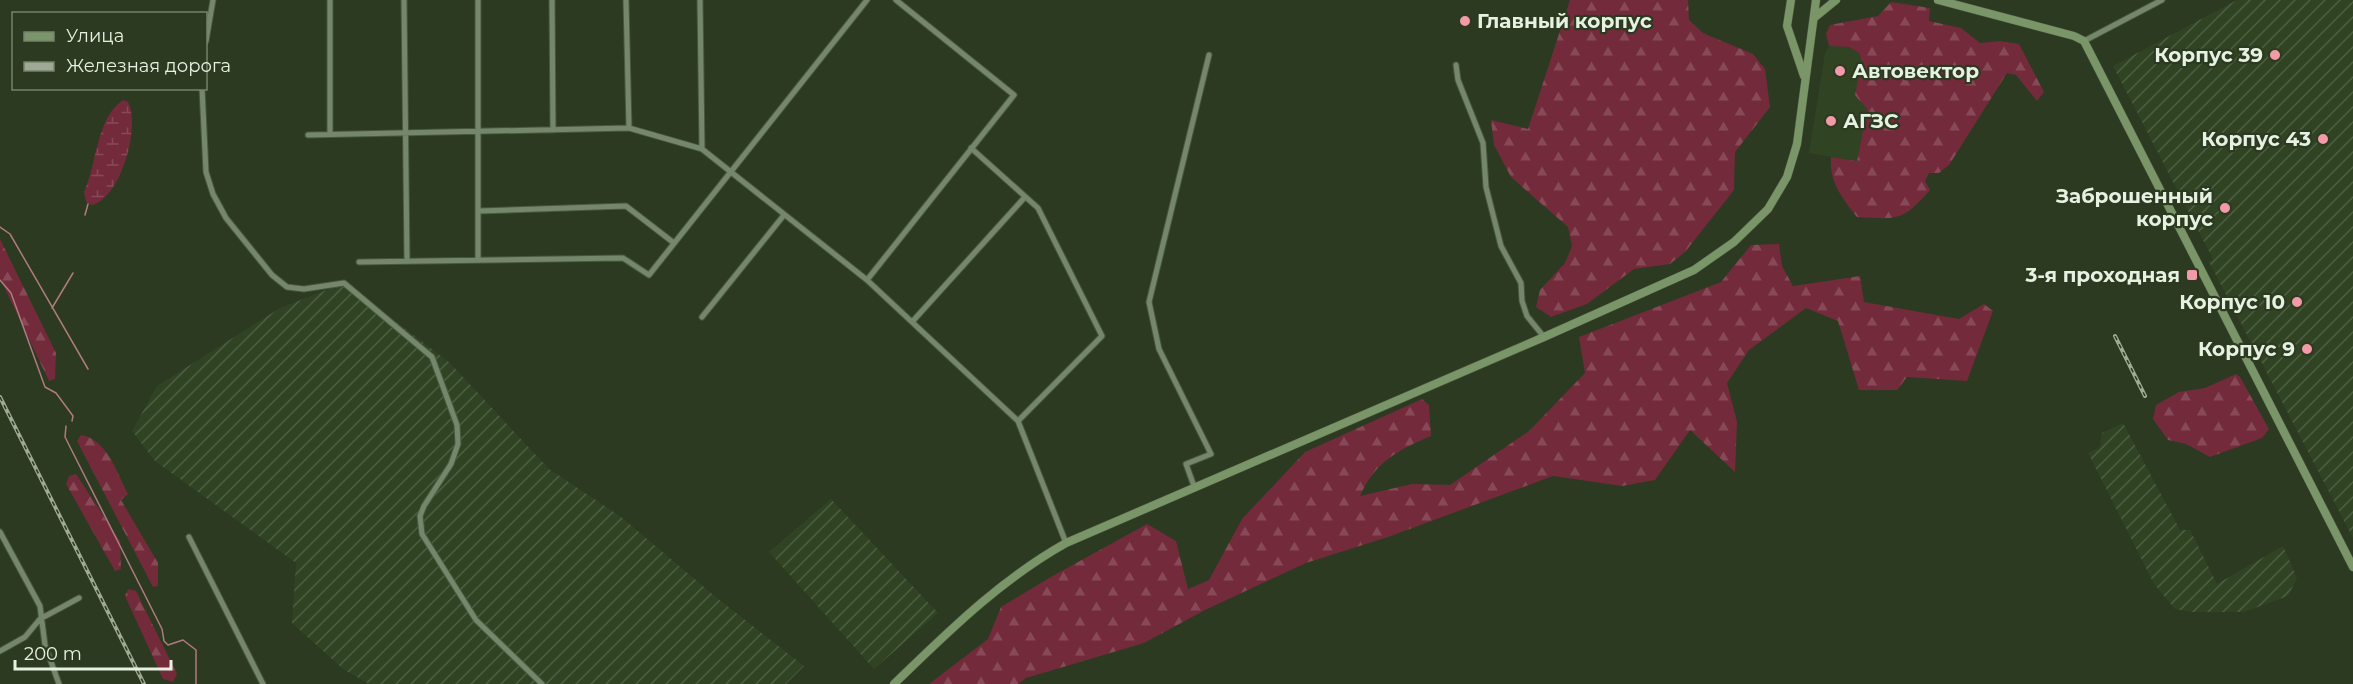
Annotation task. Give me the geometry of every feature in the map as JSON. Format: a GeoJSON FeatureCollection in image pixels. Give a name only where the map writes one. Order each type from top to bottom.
{"type":"FeatureCollection","features":[{"type":"Feature","properties":{"kind":"main road"},"geometry":{"type":"LineString","coordinates":[[1791,0],[1786,26],[1798,54],[1805,81]]}},
{"type":"Feature","properties":{"kind":"main road"},"geometry":{"type":"LineString","coordinates":[[894,684],[983,599],[1040,558],[1066,543],[1694,270],[1734,242],[1768,209],[1787,177],[1797,144],[1816,0]]}},
{"type":"Feature","properties":{"kind":"main road"},"geometry":{"type":"LineString","coordinates":[[1821,0],[1835,0]]}},
{"type":"Feature","properties":{"kind":"main road"},"geometry":{"type":"LineString","coordinates":[[1814,18],[1835,0]]}},
{"type":"Feature","properties":{"kind":"main road"},"geometry":{"type":"LineString","coordinates":[[1938,0],[2084,41],[2353,567]]}},
{"type":"Feature","properties":{"kind":"main road"},"geometry":{"type":"LineString","coordinates":[[1798,54],[1804,54],[1810,48]]}},
{"type":"Feature","properties":{"kind":"street"},"geometry":{"type":"LineString","coordinates":[[207,35],[213,0]]}},
{"type":"Feature","properties":{"kind":"street"},"geometry":{"type":"LineString","coordinates":[[330,0],[330,134]]}},
{"type":"Feature","properties":{"kind":"street"},"geometry":{"type":"LineString","coordinates":[[404,0],[407,260]]}},
{"type":"Feature","properties":{"kind":"street"},"geometry":{"type":"LineString","coordinates":[[478,0],[478,259]]}},
{"type":"Feature","properties":{"kind":"street"},"geometry":{"type":"LineString","coordinates":[[552,0],[553,130]]}},
{"type":"Feature","properties":{"kind":"street"},"geometry":{"type":"LineString","coordinates":[[626,0],[629,128]]}},
{"type":"Feature","properties":{"kind":"street"},"geometry":{"type":"LineString","coordinates":[[700,0],[702,149]]}},
{"type":"Feature","properties":{"kind":"street"},"geometry":{"type":"LineString","coordinates":[[359,262],[623,258],[649,275],[867,0]]}},
{"type":"Feature","properties":{"kind":"street"},"geometry":{"type":"LineString","coordinates":[[867,280],[1014,95],[896,0]]}},
{"type":"Feature","properties":{"kind":"street"},"geometry":{"type":"LineString","coordinates":[[2084,41],[2162,0]]}},
{"type":"Feature","properties":{"kind":"street"},"geometry":{"type":"LineString","coordinates":[[1194,486],[1186,464],[1210,454],[1159,349],[1149,302],[1209,55]]}},
{"type":"Feature","properties":{"kind":"street"},"geometry":{"type":"LineString","coordinates":[[1456,65],[1458,80],[1483,143],[1486,187],[1501,246],[1521,283],[1522,301],[1527,316],[1544,337]]}},
{"type":"Feature","properties":{"kind":"street"},"geometry":{"type":"LineString","coordinates":[[202,90],[206,172],[213,194],[226,218],[272,275],[287,287],[297,289],[338,283],[349,286],[432,357],[457,424],[458,444],[451,464],[420,516],[422,534],[476,620],[542,684]]}},
{"type":"Feature","properties":{"kind":"street"},"geometry":{"type":"LineString","coordinates":[[308,135],[629,128],[702,149],[867,280],[1018,421],[1066,543]]}},
{"type":"Feature","properties":{"kind":"street"},"geometry":{"type":"LineString","coordinates":[[971,148],[1038,208],[1102,336],[1018,421]]}},
{"type":"Feature","properties":{"kind":"street"},"geometry":{"type":"LineString","coordinates":[[912,322],[1025,197]]}},
{"type":"Feature","properties":{"kind":"street"},"geometry":{"type":"LineString","coordinates":[[479,211],[626,207],[674,243]]}},
{"type":"Feature","properties":{"kind":"street"},"geometry":{"type":"LineString","coordinates":[[702,317],[784,215]]}},
{"type":"Feature","properties":{"kind":"street"},"geometry":{"type":"LineString","coordinates":[[0,532],[40,606],[45,645],[60,684]]}},
{"type":"Feature","properties":{"kind":"street"},"geometry":{"type":"LineString","coordinates":[[189,537],[263,684]]}},
{"type":"Feature","properties":{"kind":"street"},"geometry":{"type":"LineString","coordinates":[[0,651],[25,637],[40,619],[79,598]]}},
{"type":"Feature","properties":{"kind":"shaded area"},"geometry":{"type":"Polygon","coordinates":[[[2237,0],[2353,0],[2353,538],[2209,262],[2213,259],[2113,66],[2237,0]]]}},
{"type":"Feature","properties":{"kind":"shaded area"},"geometry":{"type":"Polygon","coordinates":[[[1829,46],[1849,47],[1859,53],[1862,62],[1856,95],[1867,109],[1857,161],[1809,153],[1825,53],[1829,46]]]}},
{"type":"Feature","properties":{"kind":"shaded area"},"geometry":{"type":"Polygon","coordinates":[[[345,283],[449,362],[549,469],[620,516],[717,598],[804,666],[786,684],[369,684],[343,669],[292,623],[296,563],[155,461],[132,431],[157,386],[280,308],[345,283]]]}},
{"type":"Feature","properties":{"kind":"shaded area"},"geometry":{"type":"Polygon","coordinates":[[[2123,423],[2180,530],[2190,530],[2217,584],[2283,546],[2297,578],[2288,596],[2244,612],[2192,612],[2175,609],[2154,584],[2088,453],[2100,447],[2102,433],[2123,423]]]}},
{"type":"Feature","properties":{"kind":"shaded area"},"geometry":{"type":"Polygon","coordinates":[[[831,499],[938,613],[874,669],[769,552],[831,499]]]}},
{"type":"Feature","properties":{"kind":"green space"},"geometry":{"type":"Polygon","coordinates":[[[1570,0],[1688,0],[1689,20],[1703,33],[1753,54],[1765,69],[1770,107],[1735,152],[1734,190],[1685,252],[1670,264],[1634,269],[1587,304],[1551,317],[1536,307],[1540,290],[1565,263],[1572,246],[1568,227],[1511,177],[1494,145],[1491,120],[1528,129],[1570,0]]]}},
{"type":"Feature","properties":{"kind":"green space"},"geometry":{"type":"Polygon","coordinates":[[[1891,2],[1930,8],[1929,21],[1961,28],[1980,43],[2000,41],[2019,44],[2044,92],[2037,101],[2016,75],[2007,73],[1949,165],[1939,173],[1929,173],[1925,181],[1930,190],[1913,208],[1891,218],[1857,217],[1834,182],[1831,157],[1857,161],[1867,109],[1855,95],[1862,62],[1859,53],[1849,47],[1829,46],[1826,34],[1830,25],[1878,16],[1891,2]]]}},
{"type":"Feature","properties":{"kind":"green space"},"geometry":{"type":"Polygon","coordinates":[[[123,100],[128,102],[132,127],[126,160],[112,189],[102,200],[92,205],[86,202],[84,192],[98,142],[107,118],[123,100]]]}},
{"type":"Feature","properties":{"kind":"green space"},"geometry":{"type":"Polygon","coordinates":[[[0,239],[56,353],[55,379],[49,381],[0,278],[0,239]]]}},
{"type":"Feature","properties":{"kind":"green space"},"geometry":{"type":"Polygon","coordinates":[[[1779,244],[1782,266],[1793,286],[1860,276],[1864,302],[1959,319],[1984,304],[1993,311],[1967,381],[1907,377],[1897,390],[1859,390],[1838,321],[1806,308],[1749,350],[1727,383],[1737,422],[1735,472],[1690,430],[1655,480],[1622,486],[1553,476],[1388,537],[1306,563],[1205,610],[1144,643],[1026,678],[1018,684],[929,684],[988,639],[1001,607],[1147,524],[1176,541],[1188,589],[1209,580],[1242,519],[1305,452],[1422,399],[1429,405],[1431,436],[1408,446],[1389,458],[1373,474],[1360,496],[1412,484],[1450,485],[1529,431],[1585,373],[1579,337],[1721,282],[1751,245],[1779,244]]]}},
{"type":"Feature","properties":{"kind":"green space"},"geometry":{"type":"Polygon","coordinates":[[[2236,374],[2240,377],[2269,429],[2262,438],[2210,457],[2186,444],[2168,440],[2153,419],[2156,405],[2179,392],[2205,388],[2236,374]]]}},
{"type":"Feature","properties":{"kind":"green space"},"geometry":{"type":"Polygon","coordinates":[[[81,435],[98,443],[115,467],[128,494],[121,500],[158,563],[158,586],[153,587],[77,441],[81,435]]]}},
{"type":"Feature","properties":{"kind":"green space"},"geometry":{"type":"Polygon","coordinates":[[[76,474],[120,541],[121,569],[115,571],[66,484],[69,476],[76,474]]]}},
{"type":"Feature","properties":{"kind":"green space"},"geometry":{"type":"Polygon","coordinates":[[[128,589],[136,591],[177,674],[173,682],[163,679],[125,596],[128,589]]]}},
{"type":"Feature","properties":{"kind":"waterway"},"geometry":{"type":"LineString","coordinates":[[85,215],[88,204]]}},
{"type":"Feature","properties":{"kind":"waterway"},"geometry":{"type":"LineString","coordinates":[[0,227],[10,234],[88,369]]}},
{"type":"Feature","properties":{"kind":"waterway"},"geometry":{"type":"LineString","coordinates":[[52,308],[73,273]]}},
{"type":"Feature","properties":{"kind":"waterway"},"geometry":{"type":"LineString","coordinates":[[0,280],[11,293],[45,387],[56,393],[73,416],[72,421]]}},
{"type":"Feature","properties":{"kind":"waterway"},"geometry":{"type":"LineString","coordinates":[[66,426],[65,437],[162,629],[164,641],[168,645],[183,640],[196,650],[196,684]]}},
{"type":"Feature","properties":{"kind":"railway"},"geometry":{"type":"LineString","coordinates":[[2115,336],[2145,396]]}},
{"type":"Feature","properties":{"kind":"railway"},"geometry":{"type":"LineString","coordinates":[[0,397],[144,684]]}},
{"type":"Feature","properties":{"kind":"place","name":"Главный корпус"},"geometry":{"type":"Point","coordinates":[1465,21]}},
{"type":"Feature","properties":{"kind":"place","name":"Корпус 39"},"geometry":{"type":"Point","coordinates":[2275,55]}},
{"type":"Feature","properties":{"kind":"place","name":"Автовектор"},"geometry":{"type":"Point","coordinates":[1840,71]}},
{"type":"Feature","properties":{"kind":"place","name":"АГЗС"},"geometry":{"type":"Point","coordinates":[1831,121]}},
{"type":"Feature","properties":{"kind":"place","name":"Корпус 43"},"geometry":{"type":"Point","coordinates":[2323,139]}},
{"type":"Feature","properties":{"kind":"place","name":"Заброшенный корпус"},"geometry":{"type":"Point","coordinates":[2225,208]}},
{"type":"Feature","properties":{"kind":"place","name":"3-я проходная"},"geometry":{"type":"Point","coordinates":[2192,275]}},
{"type":"Feature","properties":{"kind":"place","name":"Корпус 10"},"geometry":{"type":"Point","coordinates":[2297,302]}},
{"type":"Feature","properties":{"kind":"place","name":"Корпус 9"},"geometry":{"type":"Point","coordinates":[2307,349]}}]}
